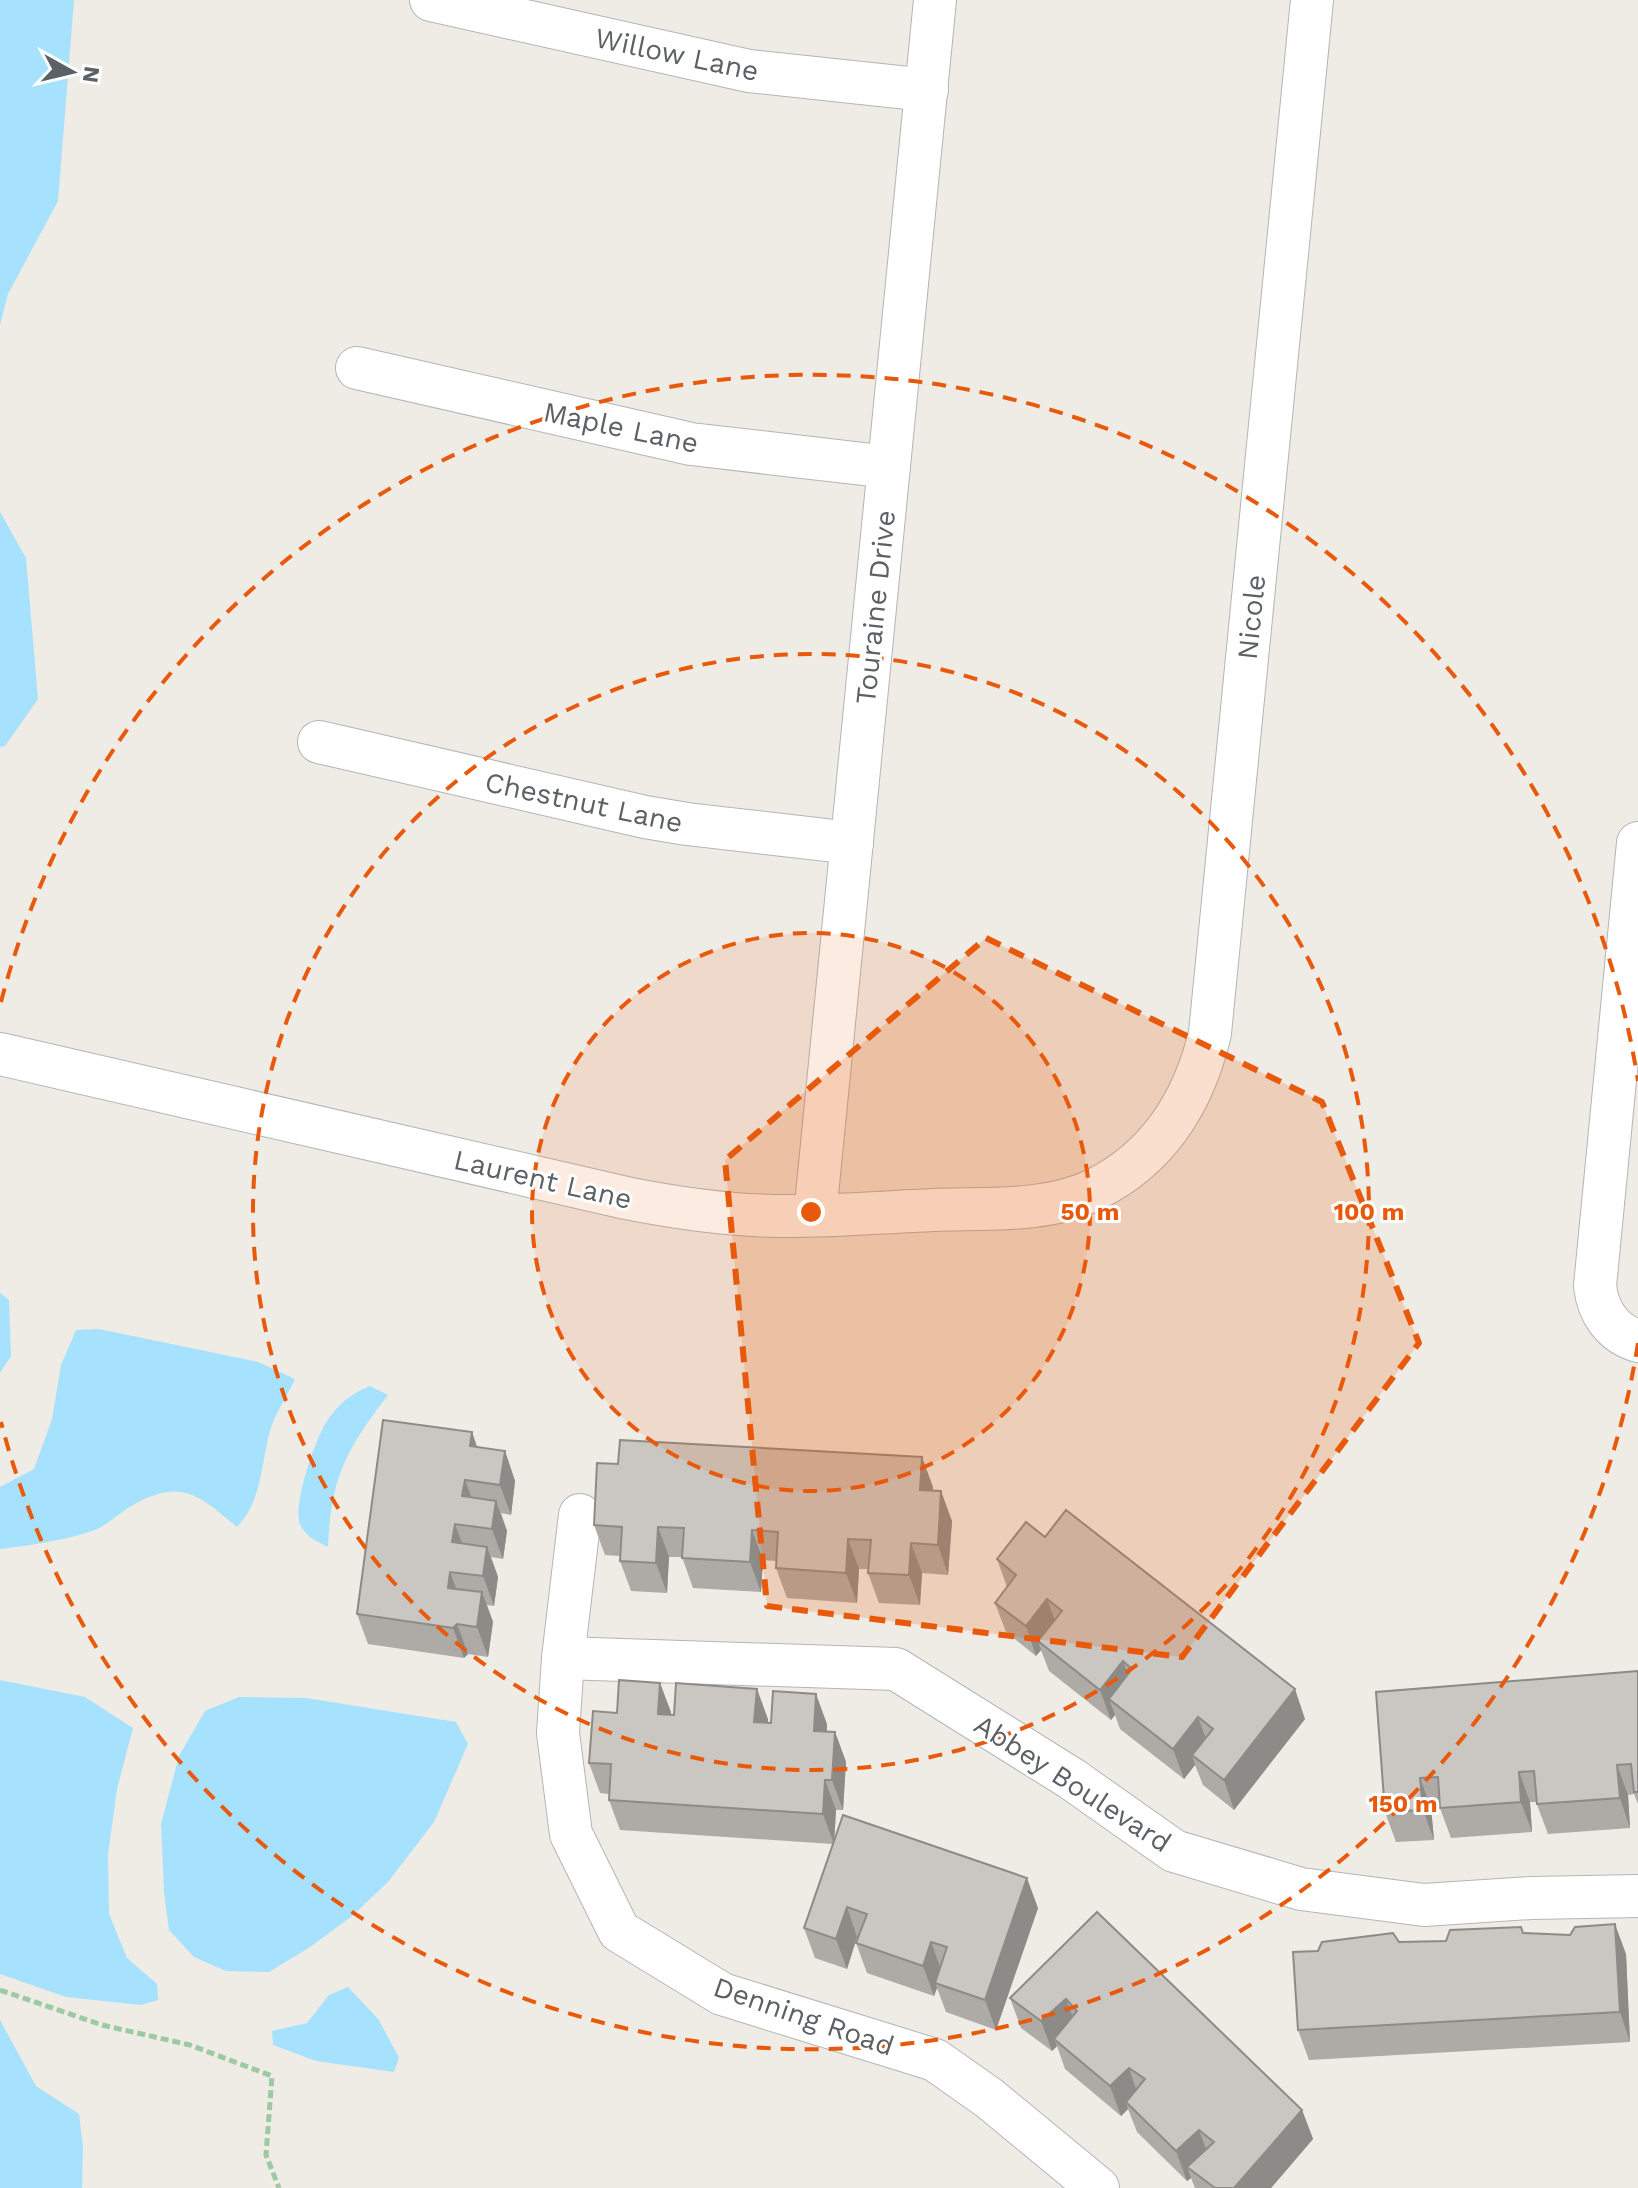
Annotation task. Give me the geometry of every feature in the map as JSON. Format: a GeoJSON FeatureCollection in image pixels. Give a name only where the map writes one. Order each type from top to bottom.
{"type":"FeatureCollection","features":[{"type":"Feature","properties":{"kind":"street","name":"Willow Lane"},"geometry":{"type":"LineString","coordinates":[[431,0],[749,71],[927,90]]}},
{"type":"Feature","properties":{"kind":"street","name":"Touraine Drive"},"geometry":{"type":"LineString","coordinates":[[815,1215],[935,0]]}},
{"type":"Feature","properties":{"kind":"street","name":"Nicole"},"geometry":{"type":"LineString","coordinates":[[1094,1190],[1146,1154],[1175,1121],[1192,1091],[1210,1033],[1312,0]]}},
{"type":"Feature","properties":{"kind":"street","name":"Maple Lane"},"geometry":{"type":"LineString","coordinates":[[357,368],[691,444],[889,467]]}},
{"type":"Feature","properties":{"kind":"street","name":"Chestnut Lane"},"geometry":{"type":"LineString","coordinates":[[319,742],[655,819],[852,843]]}},
{"type":"Feature","properties":{"kind":"street"},"geometry":{"type":"LineString","coordinates":[[1638,843],[1632,956],[1595,1286],[1599,1305],[1614,1328],[1638,1341]]}},
{"type":"Feature","properties":{"kind":"street","name":"Laurent Lane"},"geometry":{"type":"LineString","coordinates":[[0,1054],[656,1204],[719,1213],[815,1215],[1036,1206],[1094,1190]]}},
{"type":"Feature","properties":{"kind":"street","name":"Denning Road"},"geometry":{"type":"LineString","coordinates":[[580,1515],[563,1658],[558,1733],[571,1834],[619,1931],[722,1994],[935,2060],[989,2098],[1098,2188]]}},
{"type":"Feature","properties":{"kind":"street","name":"Abbey Boulevard"},"geometry":{"type":"LineString","coordinates":[[563,1658],[896,1669],[1072,1779],[1174,1851],[1301,1889],[1424,1905],[1531,1898],[1638,1896]]}},
{"type":"Feature","properties":{"kind":"path"},"geometry":{"type":"LineString","coordinates":[[0,1990],[102,2025],[190,2045],[272,2076],[266,2155],[279,2188]]}},
{"type":"Feature","properties":{"kind":"highlighted area"},"geometry":{"type":"Polygon","coordinates":[[[986,938],[1322,1102],[1419,1343],[1182,1657],[767,1606],[725,1160],[986,938]]]}},
{"type":"Feature","properties":{"kind":"water"},"geometry":{"type":"Polygon","coordinates":[[[0,0],[74,0],[58,201],[8,294],[0,325],[0,0]]]}},
{"type":"Feature","properties":{"kind":"water"},"geometry":{"type":"Polygon","coordinates":[[[0,512],[26,558],[38,699],[5,746],[0,747],[0,512]]]}},
{"type":"Feature","properties":{"kind":"water"},"geometry":{"type":"Polygon","coordinates":[[[0,1293],[9,1300],[11,1356],[0,1373],[0,1293]]]}},
{"type":"Feature","properties":{"kind":"water"},"geometry":{"type":"Polygon","coordinates":[[[99,1329],[258,1362],[295,1379],[270,1431],[256,1494],[237,1527],[198,1498],[174,1491],[146,1499],[92,1531],[0,1549],[0,1487],[34,1469],[52,1419],[61,1365],[76,1330],[99,1329]]]}},
{"type":"Feature","properties":{"kind":"water"},"geometry":{"type":"Polygon","coordinates":[[[370,1386],[388,1395],[361,1432],[343,1465],[333,1501],[328,1547],[315,1541],[300,1524],[298,1515],[302,1488],[327,1421],[346,1400],[370,1386]]]}},
{"type":"Feature","properties":{"kind":"water"},"geometry":{"type":"Polygon","coordinates":[[[0,1680],[85,1697],[133,1728],[117,1789],[108,1855],[109,1914],[127,1958],[157,1984],[158,2000],[141,2005],[66,1997],[0,1974],[0,1680]]]}},
{"type":"Feature","properties":{"kind":"water"},"geometry":{"type":"Polygon","coordinates":[[[239,1697],[306,1698],[456,1722],[468,1744],[434,1822],[388,1882],[351,1917],[269,1972],[226,1971],[194,1957],[169,1930],[164,1892],[161,1824],[179,1756],[205,1711],[239,1697]]]}},
{"type":"Feature","properties":{"kind":"water"},"geometry":{"type":"Polygon","coordinates":[[[348,1987],[379,2020],[399,2058],[394,2072],[316,2061],[273,2045],[272,2031],[307,2023],[329,1995],[348,1987]]]}},
{"type":"Feature","properties":{"kind":"water"},"geometry":{"type":"Polygon","coordinates":[[[0,2020],[36,2086],[79,2114],[83,2147],[82,2188],[0,2188],[0,2020]]]}},
{"type":"Feature","properties":{"kind":"building"},"geometry":{"type":"Polygon","coordinates":[[[383,1420],[472,1432],[470,1446],[505,1451],[500,1485],[465,1480],[462,1496],[496,1501],[492,1529],[455,1524],[452,1542],[487,1547],[483,1576],[450,1572],[448,1588],[482,1592],[477,1627],[457,1624],[453,1628],[357,1614],[383,1420]]]}},
{"type":"Feature","properties":{"kind":"building"},"geometry":{"type":"Polygon","coordinates":[[[620,1440],[922,1457],[920,1490],[941,1491],[938,1545],[911,1543],[909,1575],[868,1573],[871,1540],[848,1539],[846,1573],[776,1568],[778,1532],[752,1530],[750,1562],[682,1558],[684,1528],[658,1527],[656,1563],[620,1561],[622,1527],[594,1525],[597,1463],[618,1464],[620,1440]]]}},
{"type":"Feature","properties":{"kind":"building"},"geometry":{"type":"Polygon","coordinates":[[[1066,1510],[1295,1689],[1224,1780],[1192,1755],[1213,1729],[1198,1717],[1173,1749],[1109,1699],[1132,1669],[1123,1661],[1100,1690],[1038,1641],[1062,1611],[1047,1599],[1026,1626],[995,1603],[1016,1575],[997,1559],[1026,1522],[1045,1537],[1066,1510]]]}},
{"type":"Feature","properties":{"kind":"building"},"geometry":{"type":"Polygon","coordinates":[[[1638,1671],[1638,1792],[1634,1792],[1631,1764],[1617,1765],[1620,1798],[1537,1804],[1534,1771],[1519,1772],[1521,1802],[1440,1808],[1438,1777],[1420,1778],[1423,1810],[1385,1812],[1376,1692],[1638,1671]]]}},
{"type":"Feature","properties":{"kind":"building"},"geometry":{"type":"Polygon","coordinates":[[[619,1680],[660,1683],[658,1714],[674,1715],[676,1683],[757,1689],[754,1722],[771,1723],[773,1691],[816,1694],[814,1731],[835,1732],[832,1780],[825,1780],[823,1814],[609,1800],[611,1764],[589,1763],[593,1711],[617,1713],[619,1680]]]}},
{"type":"Feature","properties":{"kind":"building"},"geometry":{"type":"Polygon","coordinates":[[[843,1815],[1027,1878],[985,2000],[935,1983],[947,1947],[931,1942],[923,1966],[856,1943],[867,1914],[847,1907],[836,1939],[804,1928],[843,1815]]]}},
{"type":"Feature","properties":{"kind":"building"},"geometry":{"type":"Polygon","coordinates":[[[1097,1912],[1302,2110],[1234,2188],[1215,2188],[1187,2167],[1214,2142],[1199,2130],[1176,2151],[1126,2102],[1145,2079],[1129,2068],[1110,2086],[1054,2039],[1077,2011],[1066,1999],[1041,2021],[1010,1998],[1097,1912]]]}},
{"type":"Feature","properties":{"kind":"building"},"geometry":{"type":"Polygon","coordinates":[[[1615,1924],[1620,2012],[1298,2030],[1293,1952],[1318,1951],[1322,1942],[1393,1933],[1399,1942],[1446,1941],[1450,1930],[1521,1927],[1523,1933],[1570,1935],[1575,1927],[1615,1924]]]}}]}
